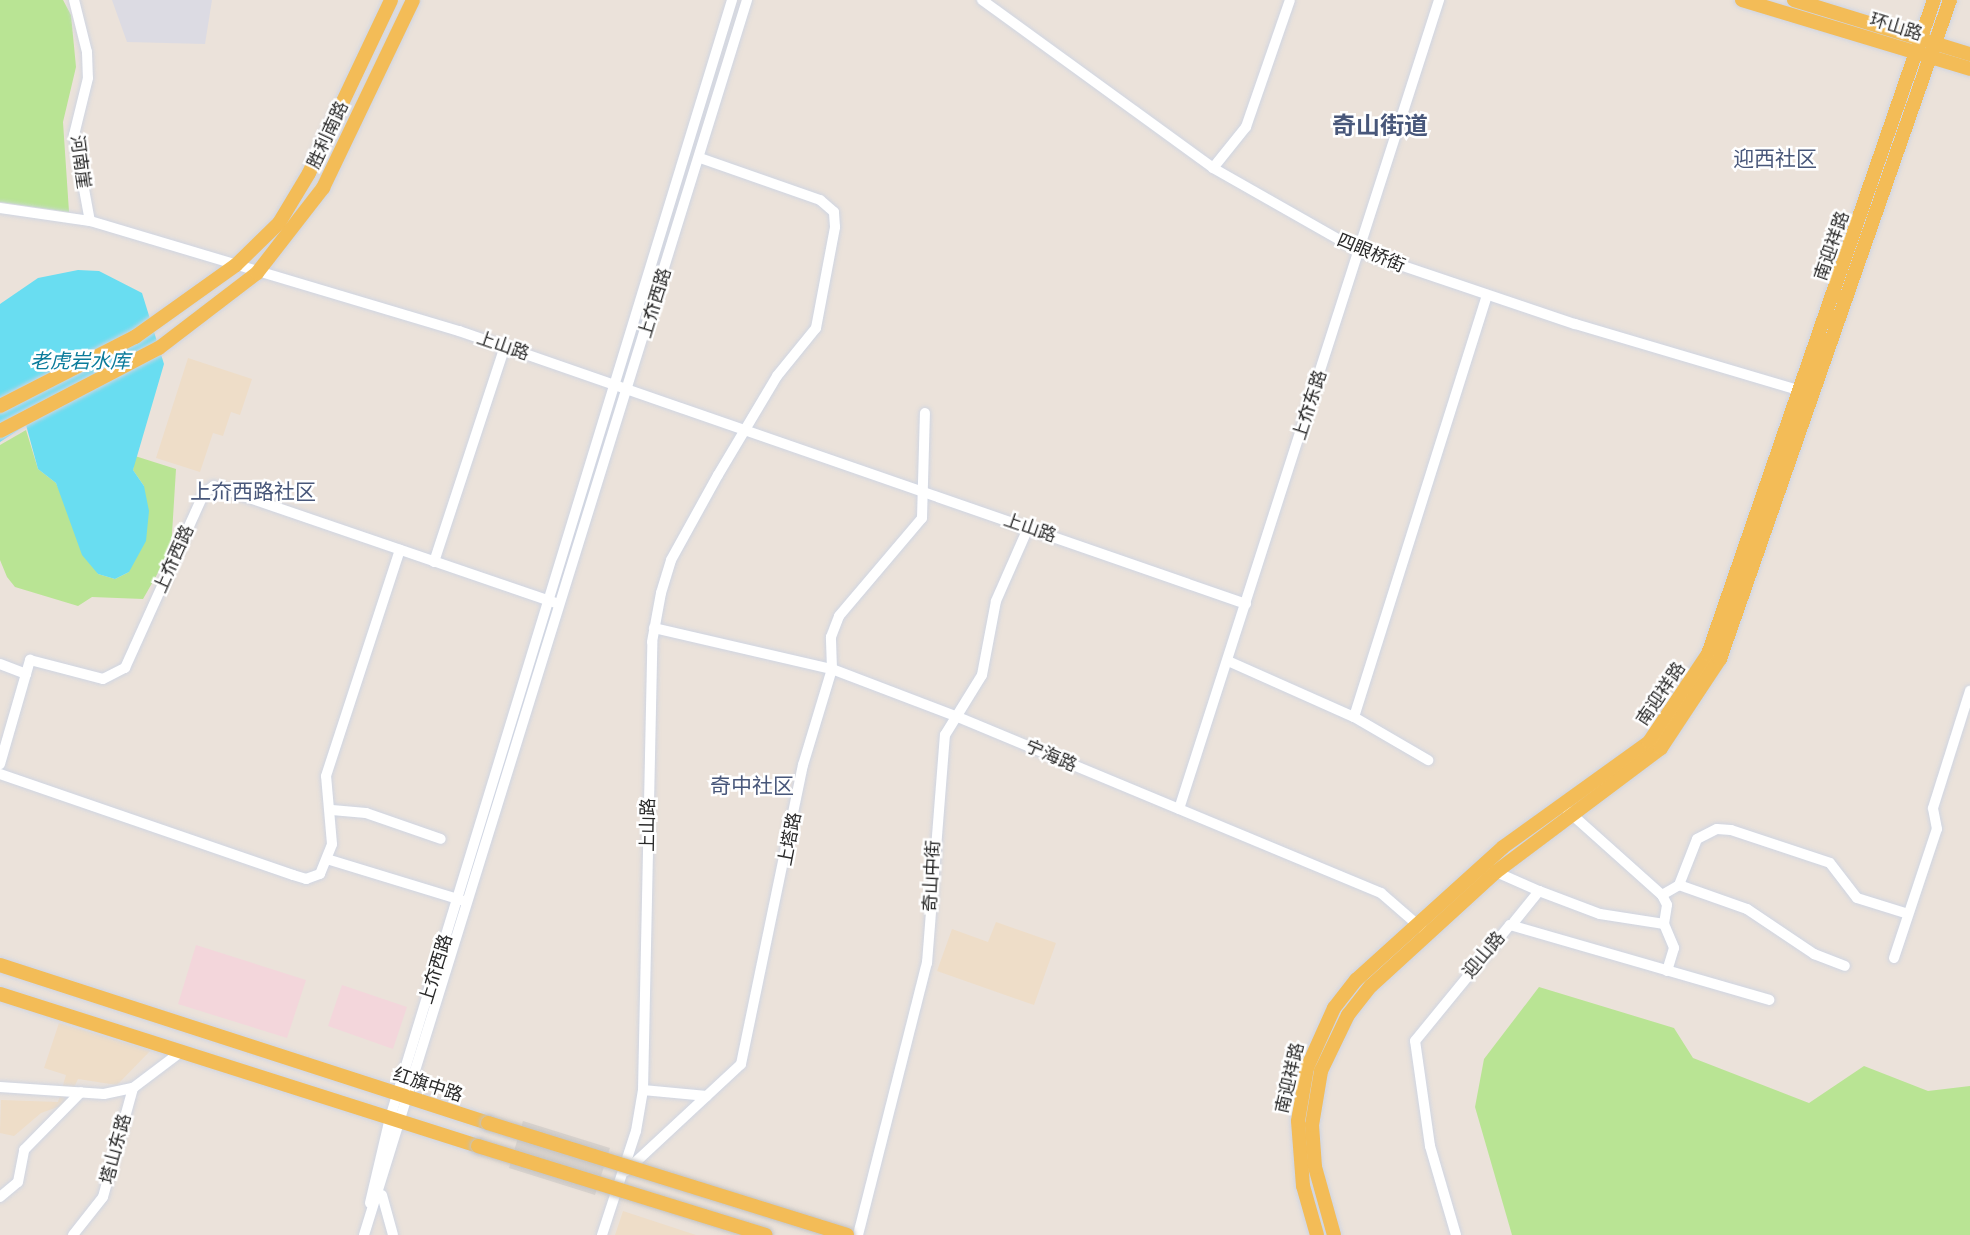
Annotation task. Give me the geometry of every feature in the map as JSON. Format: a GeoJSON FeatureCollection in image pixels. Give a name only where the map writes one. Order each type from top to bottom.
{"type":"FeatureCollection","features":[{"type":"Feature","properties":{"kind":"main road","name":"胜利南路"},"geometry":{"type":"LineString","coordinates":[[0,406],[135,337],[236,266],[279,223],[309,173],[391,0]]}},
{"type":"Feature","properties":{"kind":"main road","name":"胜利南路"},"geometry":{"type":"LineString","coordinates":[[0,431],[159,348],[236,292],[257,273],[323,188],[413,0]]}},
{"type":"Feature","properties":{"kind":"main road","name":"环山路"},"geometry":{"type":"LineString","coordinates":[[1742,0],[1926,47],[1970,54]]}},
{"type":"Feature","properties":{"kind":"main road","name":"环山路"},"geometry":{"type":"LineString","coordinates":[[1794,0],[1926,47],[1970,69]]}},
{"type":"Feature","properties":{"kind":"main road"},"geometry":{"type":"LineString","coordinates":[[1926,47],[1934,0]]}},
{"type":"Feature","properties":{"kind":"main road"},"geometry":{"type":"LineString","coordinates":[[1926,47],[1950,0]]}},
{"type":"Feature","properties":{"kind":"main road","name":"南迎祥路"},"geometry":{"type":"LineString","coordinates":[[1317,1235],[1297,1142],[1307,1068],[1334,1008],[1416,923],[1649,742],[1683,698],[1718,629],[1808,393],[1926,47]]}},
{"type":"Feature","properties":{"kind":"main road","name":"南迎祥路"},"geometry":{"type":"LineString","coordinates":[[1334,1235],[1314,1156],[1312,1125],[1321,1071],[1348,1015],[1427,933],[1564,809]]}},
{"type":"Feature","properties":{"kind":"main road","name":"红旗中路"},"geometry":{"type":"LineString","coordinates":[[0,965],[488,1123],[847,1235]]}},
{"type":"Feature","properties":{"kind":"main road"},"geometry":{"type":"LineString","coordinates":[[0,994],[477,1146],[766,1235]]}},
{"type":"Feature","properties":{"kind":"street","name":"河南崖"},"geometry":{"type":"LineString","coordinates":[[74,0],[87,52],[88,78],[74,135],[90,221]]}},
{"type":"Feature","properties":{"kind":"street","name":"上夼西路"},"geometry":{"type":"LineString","coordinates":[[404,1096],[457,899],[550,602],[732,0]]}},
{"type":"Feature","properties":{"kind":"street","name":"上夼西路"},"geometry":{"type":"LineString","coordinates":[[364,1235],[396,1120],[469,902],[747,0]]}},
{"type":"Feature","properties":{"kind":"street","name":"四眼桥街"},"geometry":{"type":"LineString","coordinates":[[982,0],[1214,168],[1359,251],[1487,296],[1808,393]]}},
{"type":"Feature","properties":{"kind":"street"},"geometry":{"type":"LineString","coordinates":[[1214,168],[1246,127],[1290,0]]}},
{"type":"Feature","properties":{"kind":"street","name":"上夼东路"},"geometry":{"type":"LineString","coordinates":[[1179,809],[1438,0]]}},
{"type":"Feature","properties":{"kind":"street","name":"上山路"},"geometry":{"type":"LineString","coordinates":[[602,1235],[623,1174],[643,1090],[654,628],[671,560],[777,376],[816,328],[832,250],[834,212],[820,200],[700,158]]}},
{"type":"Feature","properties":{"kind":"street","name":"上山路"},"geometry":{"type":"LineString","coordinates":[[0,208],[90,221],[505,346],[628,388],[745,432],[920,490],[1246,604]]}},
{"type":"Feature","properties":{"kind":"street"},"geometry":{"type":"LineString","coordinates":[[1354,717],[1487,296]]}},
{"type":"Feature","properties":{"kind":"street"},"geometry":{"type":"LineString","coordinates":[[434,562],[505,346]]}},
{"type":"Feature","properties":{"kind":"street","name":"上塔路"},"geometry":{"type":"LineString","coordinates":[[623,1174],[741,1064],[803,765],[832,669],[831,637],[839,616],[922,518],[920,490],[925,413]]}},
{"type":"Feature","properties":{"kind":"street","name":"上夼西路"},"geometry":{"type":"LineString","coordinates":[[26,674],[30,660],[103,679],[125,668],[207,488],[562,605]]}},
{"type":"Feature","properties":{"kind":"street","name":"奇山中街"},"geometry":{"type":"LineString","coordinates":[[858,1235],[927,963],[938,786],[945,735],[982,675],[996,601],[1028,528]]}},
{"type":"Feature","properties":{"kind":"street"},"geometry":{"type":"LineString","coordinates":[[0,774],[306,879],[320,874],[330,860],[332,810],[326,776],[400,550]]}},
{"type":"Feature","properties":{"kind":"street","name":"宁海路"},"geometry":{"type":"LineString","coordinates":[[654,628],[832,669],[958,717],[1381,893],[1427,933]]}},
{"type":"Feature","properties":{"kind":"street"},"geometry":{"type":"LineString","coordinates":[[1228,661],[1354,717],[1428,760]]}},
{"type":"Feature","properties":{"kind":"street"},"geometry":{"type":"LineString","coordinates":[[0,664],[26,674],[0,764]]}},
{"type":"Feature","properties":{"kind":"street"},"geometry":{"type":"LineString","coordinates":[[1894,958],[1937,829],[1933,808],[1970,691]]}},
{"type":"Feature","properties":{"kind":"street"},"geometry":{"type":"LineString","coordinates":[[1564,809],[1662,896],[1667,905],[1664,924],[1674,948],[1667,970]]}},
{"type":"Feature","properties":{"kind":"street"},"geometry":{"type":"LineString","coordinates":[[332,810],[366,813],[441,839]]}},
{"type":"Feature","properties":{"kind":"street"},"geometry":{"type":"LineString","coordinates":[[1662,896],[1679,885],[1697,839],[1717,829],[1731,830],[1830,863],[1857,898],[1908,915]]}},
{"type":"Feature","properties":{"kind":"street"},"geometry":{"type":"LineString","coordinates":[[330,860],[469,902]]}},
{"type":"Feature","properties":{"kind":"street"},"geometry":{"type":"LineString","coordinates":[[1496,872],[1600,914],[1664,924]]}},
{"type":"Feature","properties":{"kind":"street"},"geometry":{"type":"LineString","coordinates":[[1679,885],[1747,909],[1814,954],[1845,966]]}},
{"type":"Feature","properties":{"kind":"street"},"geometry":{"type":"LineString","coordinates":[[1514,922],[1539,891]]}},
{"type":"Feature","properties":{"kind":"street","name":"迎山路"},"geometry":{"type":"LineString","coordinates":[[1456,1235],[1430,1146],[1415,1041],[1438,1010],[1510,925],[1769,1000]]}},
{"type":"Feature","properties":{"kind":"street"},"geometry":{"type":"LineString","coordinates":[[0,1087],[81,1092],[133,1088],[182,1051]]}},
{"type":"Feature","properties":{"kind":"street","name":"塔山东路"},"geometry":{"type":"LineString","coordinates":[[73,1235],[103,1197],[133,1088]]}},
{"type":"Feature","properties":{"kind":"street"},"geometry":{"type":"LineString","coordinates":[[643,1090],[707,1096]]}},
{"type":"Feature","properties":{"kind":"street"},"geometry":{"type":"LineString","coordinates":[[0,1197],[18,1182],[24,1150],[81,1092]]}},
{"type":"Feature","properties":{"kind":"street"},"geometry":{"type":"LineString","coordinates":[[380,1181],[381,1207],[393,1235]]}},
{"type":"Feature","properties":{"kind":"shaded area"},"geometry":{"type":"Polygon","coordinates":[[[112,0],[212,0],[205,44],[127,42],[112,0]]]}},
{"type":"Feature","properties":{"kind":"shaded area"},"geometry":{"type":"Polygon","coordinates":[[[188,358],[252,379],[240,415],[231,412],[223,436],[213,433],[200,472],[156,458],[188,358]]]}},
{"type":"Feature","properties":{"kind":"shaded area"},"geometry":{"type":"Polygon","coordinates":[[[996,922],[1056,943],[1034,1005],[937,971],[952,929],[988,942],[996,922]]]}},
{"type":"Feature","properties":{"kind":"shaded area"},"geometry":{"type":"Polygon","coordinates":[[[196,945],[306,980],[287,1038],[178,1004],[196,945]]]}},
{"type":"Feature","properties":{"kind":"shaded area"},"geometry":{"type":"Polygon","coordinates":[[[342,985],[407,1007],[393,1049],[328,1026],[342,985]]]}},
{"type":"Feature","properties":{"kind":"shaded area"},"geometry":{"type":"Polygon","coordinates":[[[59,1023],[151,1050],[117,1085],[78,1079],[66,1104],[41,1113],[14,1136],[0,1133],[1,1100],[58,1102],[66,1075],[44,1068],[59,1023]]]}},
{"type":"Feature","properties":{"kind":"shaded area"},"geometry":{"type":"Polygon","coordinates":[[[523,1121],[610,1148],[595,1195],[509,1168],[523,1121]]]}},
{"type":"Feature","properties":{"kind":"shaded area"},"geometry":{"type":"Polygon","coordinates":[[[623,1211],[696,1235],[615,1235],[623,1211]]]}},
{"type":"Feature","properties":{"kind":"green space"},"geometry":{"type":"Polygon","coordinates":[[[0,0],[63,0],[71,15],[76,67],[63,122],[69,212],[0,202],[0,0]]]}},
{"type":"Feature","properties":{"kind":"green space"},"geometry":{"type":"Polygon","coordinates":[[[26,430],[38,469],[56,483],[98,574],[115,579],[129,572],[144,486],[133,470],[135,456],[176,469],[171,550],[143,599],[92,597],[78,606],[15,587],[7,577],[0,560],[0,445],[26,430]]]}},
{"type":"Feature","properties":{"kind":"green space"},"geometry":{"type":"Polygon","coordinates":[[[1539,987],[1674,1028],[1693,1058],[1809,1103],[1864,1066],[1928,1091],[1970,1086],[1970,1235],[1512,1235],[1475,1107],[1484,1059],[1539,987]]]}},
{"type":"Feature","properties":{"kind":"water","name":"老虎岩水库"},"geometry":{"type":"Polygon","coordinates":[[[78,270],[99,271],[142,293],[164,364],[133,470],[144,486],[149,511],[146,541],[129,572],[115,579],[98,574],[82,555],[56,483],[38,469],[26,425],[0,442],[0,304],[38,278],[78,270]]]}},
{"type":"Feature","properties":{"kind":"district","name":"奇山街道"},"geometry":{"type":"Point","coordinates":[1380,127]}},
{"type":"Feature","properties":{"kind":"district","name":"迎西社区"},"geometry":{"type":"Point","coordinates":[1775,159]}},
{"type":"Feature","properties":{"kind":"district","name":"上夼西路社区"},"geometry":{"type":"Point","coordinates":[253,492]}},
{"type":"Feature","properties":{"kind":"district","name":"奇中社区"},"geometry":{"type":"Point","coordinates":[752,786]}}]}
